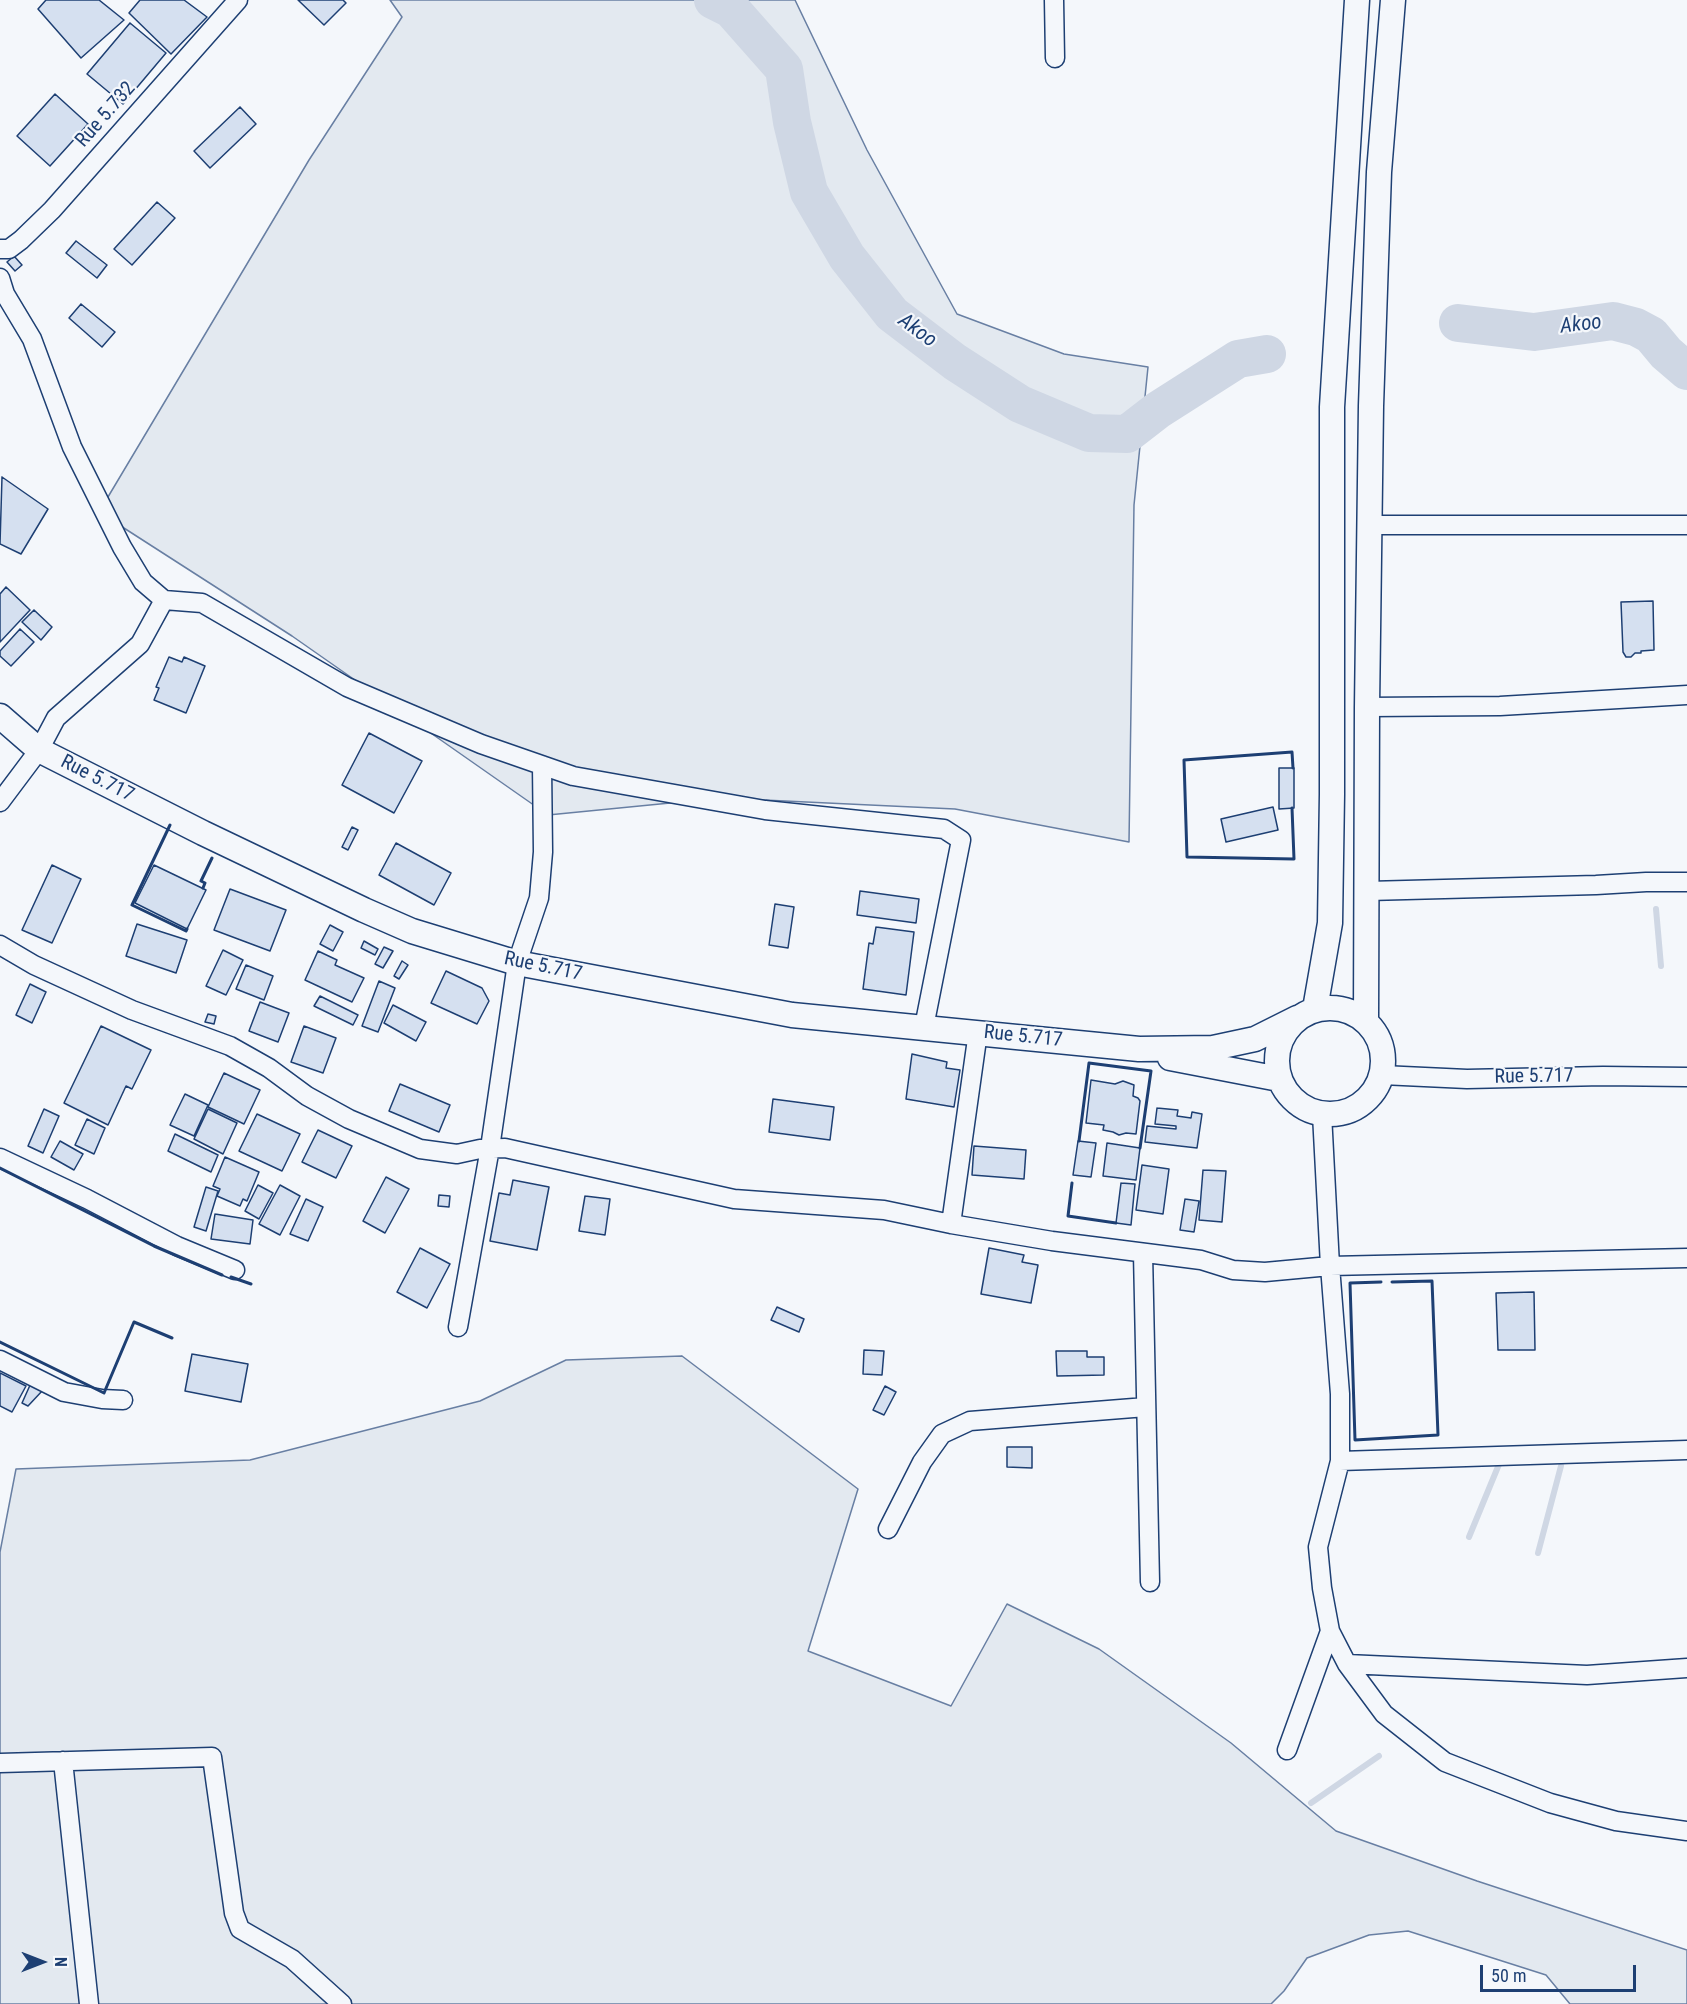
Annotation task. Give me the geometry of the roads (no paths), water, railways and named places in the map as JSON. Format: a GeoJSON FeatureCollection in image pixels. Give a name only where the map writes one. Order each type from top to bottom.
{"type":"FeatureCollection","features":[{"type":"Feature","properties":{"kind":"street","name":"Rue 5.732"},"geometry":{"type":"LineString","coordinates":[[0,249],[9,249],[21,240],[52,210],[238,0]]}},
{"type":"Feature","properties":{"kind":"street"},"geometry":{"type":"LineString","coordinates":[[1054,0],[1055,58]]}},
{"type":"Feature","properties":{"kind":"street"},"geometry":{"type":"LineString","coordinates":[[1306,1014],[1330,923],[1332,407],[1357,0]]}},
{"type":"Feature","properties":{"kind":"street"},"geometry":{"type":"LineString","coordinates":[[1366,1022],[1371,406],[1380,172],[1393,0]]}},
{"type":"Feature","properties":{"kind":"street"},"geometry":{"type":"LineString","coordinates":[[0,278],[5,294],[32,339],[72,447],[122,547],[143,582],[164,600],[201,603],[347,687],[481,744],[573,776],[765,810],[944,829],[961,840],[924,1027]]}},
{"type":"Feature","properties":{"kind":"street"},"geometry":{"type":"LineString","coordinates":[[1371,525],[1687,525]]}},
{"type":"Feature","properties":{"kind":"street"},"geometry":{"type":"LineString","coordinates":[[0,802],[39,750],[56,718],[140,644],[164,600]]}},
{"type":"Feature","properties":{"kind":"street"},"geometry":{"type":"LineString","coordinates":[[1367,707],[1500,706],[1687,695]]}},
{"type":"Feature","properties":{"kind":"street","name":"Rue 5.717"},"geometry":{"type":"LineString","coordinates":[[0,716],[39,750],[364,910],[412,931],[517,963],[792,1015],[1138,1049],[1213,1048],[1255,1039],[1306,1014]]}},
{"type":"Feature","properties":{"kind":"street"},"geometry":{"type":"LineString","coordinates":[[458,1327],[490,1149],[517,963],[538,898],[543,852],[542,765]]}},
{"type":"Feature","properties":{"kind":"street"},"geometry":{"type":"LineString","coordinates":[[1368,891],[1687,882]]}},
{"type":"Feature","properties":{"kind":"street"},"geometry":{"type":"LineString","coordinates":[[0,945],[34,965],[132,1010],[230,1047],[269,1068],[307,1096],[349,1119],[420,1149],[457,1154],[505,1148],[734,1199],[884,1210],[951,1224],[1201,1260],[1233,1270],[1265,1272],[1330,1266],[1687,1258]]}},
{"type":"Feature","properties":{"kind":"street"},"geometry":{"type":"LineString","coordinates":[[1333,1007],[1351,1012],[1366,1022],[1375,1033],[1381,1046],[1383,1060],[1382,1074],[1375,1089],[1359,1106],[1338,1114],[1322,1114],[1296,1103],[1286,1092],[1279,1079],[1276,1063],[1278,1046],[1286,1031],[1306,1014],[1333,1007]]}},
{"type":"Feature","properties":{"kind":"street"},"geometry":{"type":"LineString","coordinates":[[951,1224],[978,1032]]}},
{"type":"Feature","properties":{"kind":"street","name":"Rue 5.717"},"geometry":{"type":"LineString","coordinates":[[1138,1049],[1188,1063],[1279,1079]]}},
{"type":"Feature","properties":{"kind":"street","name":"Rue 5.717"},"geometry":{"type":"LineString","coordinates":[[1382,1074],[1467,1079],[1687,1077]]}},
{"type":"Feature","properties":{"kind":"street"},"geometry":{"type":"LineString","coordinates":[[1322,1114],[1340,1394],[1340,1461],[1318,1547],[1322,1588],[1330,1631],[1347,1664],[1384,1714],[1445,1762],[1550,1803],[1616,1821],[1687,1831]]}},
{"type":"Feature","properties":{"kind":"street"},"geometry":{"type":"LineString","coordinates":[[0,1158],[87,1199],[177,1246],[235,1270]]}},
{"type":"Feature","properties":{"kind":"street"},"geometry":{"type":"LineString","coordinates":[[1143,1253],[1150,1582]]}},
{"type":"Feature","properties":{"kind":"street"},"geometry":{"type":"LineString","coordinates":[[0,1360],[64,1392],[102,1399],[123,1400]]}},
{"type":"Feature","properties":{"kind":"street"},"geometry":{"type":"LineString","coordinates":[[888,1530],[922,1462],[942,1434],[970,1421],[1146,1407]]}},
{"type":"Feature","properties":{"kind":"street"},"geometry":{"type":"LineString","coordinates":[[1340,1461],[1687,1450]]}},
{"type":"Feature","properties":{"kind":"street"},"geometry":{"type":"LineString","coordinates":[[1287,1750],[1330,1631]]}},
{"type":"Feature","properties":{"kind":"street"},"geometry":{"type":"LineString","coordinates":[[1347,1664],[1587,1675],[1687,1668]]}},
{"type":"Feature","properties":{"kind":"street"},"geometry":{"type":"LineString","coordinates":[[0,1764],[212,1757],[234,1912],[240,1929],[292,1959],[342,2004]]}},
{"type":"Feature","properties":{"kind":"street"},"geometry":{"type":"LineString","coordinates":[[63,1761],[89,2004]]}},
{"type":"Feature","properties":{"kind":"waterway","name":"Akoo"},"geometry":{"type":"LineString","coordinates":[[713,0],[731,9],[784,69],[792,122],[809,192],[847,257],[892,314],[955,362],[1020,404],[1089,433],[1127,434],[1158,410],[1238,359],[1267,354]]}},
{"type":"Feature","properties":{"kind":"waterway","name":"Akoo"},"geometry":{"type":"LineString","coordinates":[[1458,323],[1534,332],[1613,321],[1636,327],[1651,335],[1666,353],[1687,371]]}},
{"type":"Feature","properties":{"kind":"waterway"},"geometry":{"type":"LineString","coordinates":[[1656,909],[1661,966]]}},
{"type":"Feature","properties":{"kind":"waterway"},"geometry":{"type":"LineString","coordinates":[[1469,1537],[1502,1457]]}},
{"type":"Feature","properties":{"kind":"waterway"},"geometry":{"type":"LineString","coordinates":[[1538,1553],[1561,1466]]}},
{"type":"Feature","properties":{"kind":"waterway"},"geometry":{"type":"LineString","coordinates":[[1311,1803],[1379,1756]]}}]}
